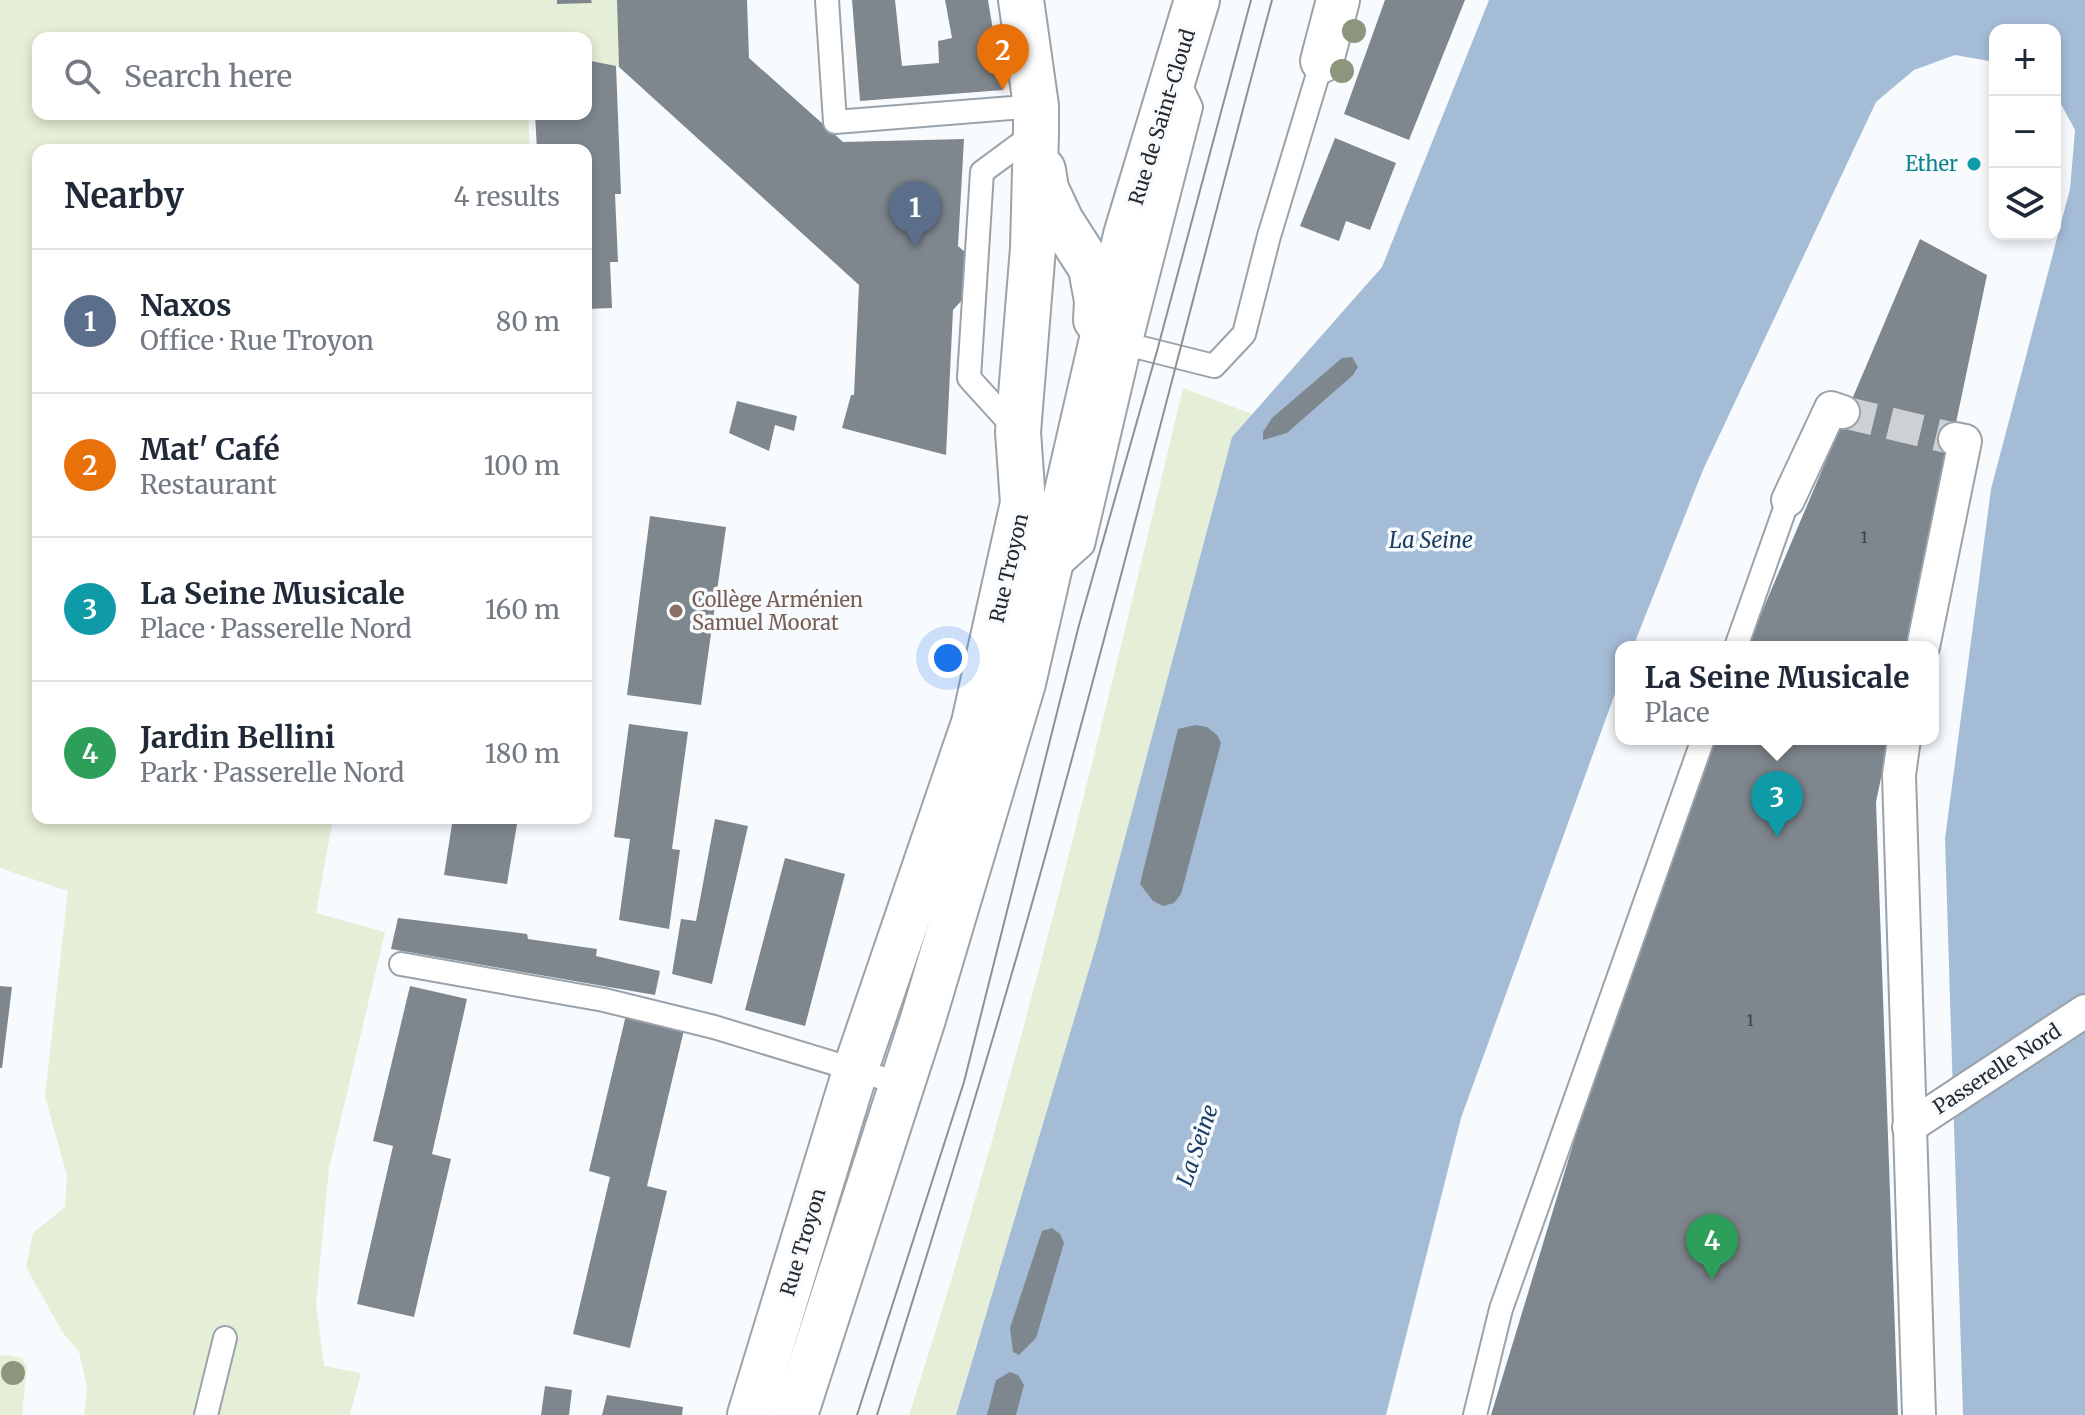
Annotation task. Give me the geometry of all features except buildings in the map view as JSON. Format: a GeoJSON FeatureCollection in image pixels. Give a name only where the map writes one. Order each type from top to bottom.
{"type":"FeatureCollection","features":[{"type":"Feature","properties":{"kind":"main road","name":"Rue Troyon"},"geometry":{"type":"LineString","coordinates":[[750,1415],[856,1068],[974,723],[1023,503],[1018,432],[1033,248],[1036,119],[1021,0]]}},
{"type":"Feature","properties":{"kind":"main road","name":"Rue de Saint-Cloud"},"geometry":{"type":"LineString","coordinates":[[1126,235],[1197,0]]}},
{"type":"Feature","properties":{"kind":"main road"},"geometry":{"type":"LineString","coordinates":[[1036,119],[1046,189],[1061,221],[1091,268],[1097,301],[1091,381]]}},
{"type":"Feature","properties":{"kind":"main road"},"geometry":{"type":"LineString","coordinates":[[1061,221],[1079,241],[1108,249],[1126,235]]}},
{"type":"Feature","properties":{"kind":"main road","name":"Rue Troyon"},"geometry":{"type":"LineString","coordinates":[[795,1415],[902,1084],[1023,683],[1126,235]]}},
{"type":"Feature","properties":{"kind":"street"},"geometry":{"type":"LineString","coordinates":[[1322,61],[1338,0]]}},
{"type":"Feature","properties":{"kind":"street"},"geometry":{"type":"LineString","coordinates":[[1788,500],[1831,408],[1843,412]]}},
{"type":"Feature","properties":{"kind":"street"},"geometry":{"type":"LineString","coordinates":[[1924,641],[1965,441],[1955,439]]}},
{"type":"Feature","properties":{"kind":"street"},"geometry":{"type":"LineString","coordinates":[[1903,745],[1899,775],[1919,1415]]}},
{"type":"Feature","properties":{"kind":"street","name":"Passerelle Nord"},"geometry":{"type":"LineString","coordinates":[[1909,1127],[2085,1011]]}},
{"type":"Feature","properties":{"kind":"lane"},"geometry":{"type":"LineString","coordinates":[[827,0],[835,122],[1036,119]]}},
{"type":"Feature","properties":{"kind":"lane"},"geometry":{"type":"LineString","coordinates":[[1130,345],[1214,366],[1244,334],[1269,236],[1322,61]]}},
{"type":"Feature","properties":{"kind":"lane"},"geometry":{"type":"LineString","coordinates":[[1045,579],[1083,545],[1191,107],[1175,74]]}},
{"type":"Feature","properties":{"kind":"lane"},"geometry":{"type":"LineString","coordinates":[[1738,641],[1788,500]]}},
{"type":"Feature","properties":{"kind":"lane"},"geometry":{"type":"LineString","coordinates":[[1475,1415],[1501,1309],[1701,745]]}},
{"type":"Feature","properties":{"kind":"lane"},"geometry":{"type":"LineString","coordinates":[[401,964],[604,1000],[714,1027],[902,1084]]}},
{"type":"Feature","properties":{"kind":"lane"},"geometry":{"type":"LineString","coordinates":[[206,1415],[225,1338]]}},
{"type":"Feature","properties":{"kind":"green space"},"geometry":{"type":"Polygon","coordinates":[[[0,0],[617,0],[619,67],[592,62],[592,32],[32,32],[32,120],[528,120],[530,144],[32,144],[32,824],[332,824],[316,913],[385,932],[329,1169],[316,1303],[324,1366],[361,1373],[350,1415],[84,1415],[87,1387],[79,1352],[63,1333],[26,1267],[33,1233],[65,1207],[67,1175],[45,1097],[68,891],[0,868],[0,0]]]}},
{"type":"Feature","properties":{"kind":"green space"},"geometry":{"type":"Polygon","coordinates":[[[1183,388],[1252,414],[1232,437],[1096,946],[956,1415],[909,1415],[1022,1033],[1089,775],[1183,388]]]}},
{"type":"Feature","properties":{"kind":"green space"},"geometry":{"type":"Polygon","coordinates":[[[0,1356],[21,1358],[27,1366],[22,1415],[0,1415],[0,1356]]]}},
{"type":"Feature","properties":{"kind":"water","name":"La Seine"},"geometry":{"type":"Polygon","coordinates":[[[1489,0],[2085,0],[2085,1415],[1963,1415],[1945,839],[1991,489],[2057,240],[2061,240],[2061,223],[2070,189],[2075,130],[2061,104],[2061,24],[1989,24],[1989,61],[1955,55],[1914,70],[1876,102],[1703,470],[1635,641],[1615,641],[1615,694],[1461,1118],[1386,1415],[956,1415],[1096,946],[1232,437],[1382,267],[1489,0]]]}},
{"type":"Feature","properties":{"kind":"tunnel"},"geometry":{"type":"LineString","coordinates":[[1843,412],[1955,439]]}},
{"type":"Feature","properties":{"kind":"tram line"},"geometry":{"type":"LineString","coordinates":[[857,1415],[964,1082],[1079,625],[1157,351],[1251,0]]}},
{"type":"Feature","properties":{"kind":"tram line"},"geometry":{"type":"LineString","coordinates":[[877,1415],[1032,902],[1272,0]]}},
{"type":"Feature","properties":{"kind":"place","name":"Mat' Café"},"geometry":{"type":"Point","coordinates":[1003,90]}},
{"type":"Feature","properties":{"kind":"place","name":"Ether"},"geometry":{"type":"Point","coordinates":[1974,164]}},
{"type":"Feature","properties":{"kind":"place","name":"Naxos"},"geometry":{"type":"Point","coordinates":[915,247]}},
{"type":"Feature","properties":{"kind":"place","name":"Collège Arménien Samuel Moorat"},"geometry":{"type":"Point","coordinates":[676,611]}},
{"type":"Feature","properties":{"kind":"place","name":"La Seine Musicale"},"geometry":{"type":"Point","coordinates":[1777,837]}},
{"type":"Feature","properties":{"kind":"place","name":"Jardin Bellini"},"geometry":{"type":"Point","coordinates":[1712,1280]}}]}
